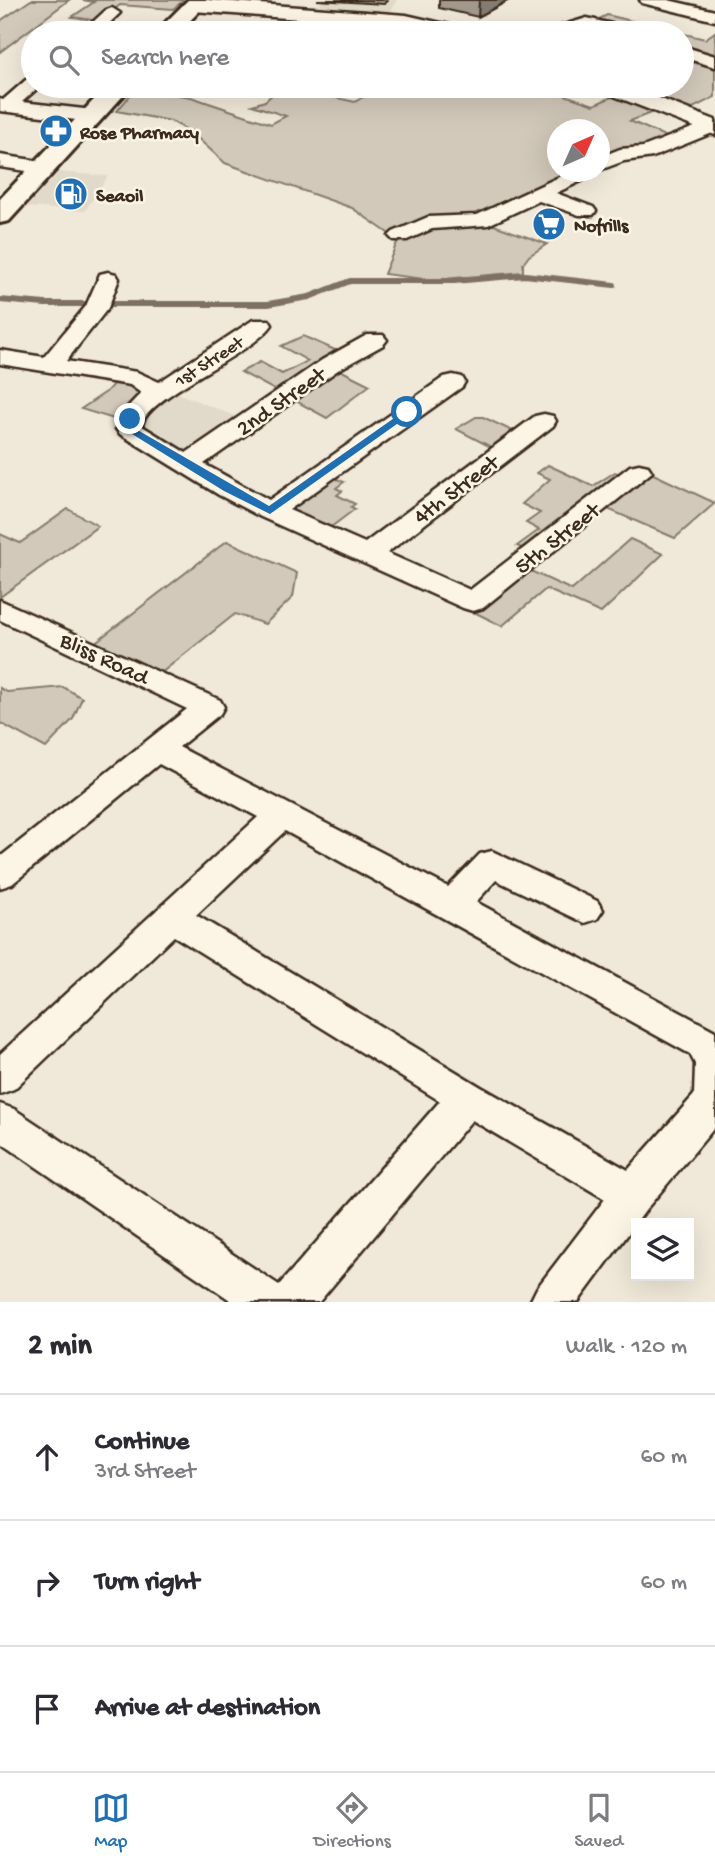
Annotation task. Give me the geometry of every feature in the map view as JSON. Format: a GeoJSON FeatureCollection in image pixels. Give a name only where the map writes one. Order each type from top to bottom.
{"type":"FeatureCollection","features":[{"type":"Feature","properties":{"kind":"main road"},"geometry":{"type":"LineString","coordinates":[[178,21],[196,3]]}},
{"type":"Feature","properties":{"kind":"main road"},"geometry":{"type":"LineString","coordinates":[[0,215],[109,98]]}},
{"type":"Feature","properties":{"kind":"street"},"geometry":{"type":"LineString","coordinates":[[648,0],[685,5],[715,16]]}},
{"type":"Feature","properties":{"kind":"street"},"geometry":{"type":"LineString","coordinates":[[196,3],[406,21]]}},
{"type":"Feature","properties":{"kind":"street"},"geometry":{"type":"LineString","coordinates":[[103,21],[112,13]]}},
{"type":"Feature","properties":{"kind":"street"},"geometry":{"type":"LineString","coordinates":[[694,55],[715,62]]}},
{"type":"Feature","properties":{"kind":"street"},"geometry":{"type":"LineString","coordinates":[[4,105],[21,92]]}},
{"type":"Feature","properties":{"kind":"street"},"geometry":{"type":"LineString","coordinates":[[639,98],[714,128]]}},
{"type":"Feature","properties":{"kind":"street"},"geometry":{"type":"LineString","coordinates":[[4,105],[93,116]]}},
{"type":"Feature","properties":{"kind":"street"},"geometry":{"type":"LineString","coordinates":[[610,160],[620,155],[646,153],[714,128]]}},
{"type":"Feature","properties":{"kind":"street"},"geometry":{"type":"LineString","coordinates":[[0,161],[46,168]]}},
{"type":"Feature","properties":{"kind":"street"},"geometry":{"type":"LineString","coordinates":[[400,236],[428,223],[481,221],[564,182]]}},
{"type":"Feature","properties":{"kind":"street"},"geometry":{"type":"LineString","coordinates":[[538,194],[586,211]]}},
{"type":"Feature","properties":{"kind":"street"},"geometry":{"type":"LineString","coordinates":[[51,364],[102,295]]}},
{"type":"Feature","properties":{"kind":"street","name":"1st Street"},"geometry":{"type":"LineString","coordinates":[[187,464],[129,429],[130,419],[154,394],[177,382],[261,325]]}},
{"type":"Feature","properties":{"kind":"street","name":"2nd Street"},"geometry":{"type":"LineString","coordinates":[[187,464],[330,365],[375,340]]}},
{"type":"Feature","properties":{"kind":"street"},"geometry":{"type":"LineString","coordinates":[[0,357],[137,379],[151,387],[154,394]]}},
{"type":"Feature","properties":{"kind":"street"},"geometry":{"type":"LineString","coordinates":[[270,511],[453,382]]}},
{"type":"Feature","properties":{"kind":"street","name":"4th Street"},"geometry":{"type":"LineString","coordinates":[[366,556],[544,421]]}},
{"type":"Feature","properties":{"kind":"street"},"geometry":{"type":"LineString","coordinates":[[187,464],[270,511],[366,556]]}},
{"type":"Feature","properties":{"kind":"street","name":"5th Street"},"geometry":{"type":"LineString","coordinates":[[366,556],[473,602],[639,472]]}},
{"type":"Feature","properties":{"kind":"street","name":"Bliss Road"},"geometry":{"type":"LineString","coordinates":[[0,609],[209,707],[157,749]]}},
{"type":"Feature","properties":{"kind":"street"},"geometry":{"type":"LineString","coordinates":[[0,875],[157,749],[452,905],[712,1051],[714,1100],[633,1194],[552,1302]]}},
{"type":"Feature","properties":{"kind":"street"},"geometry":{"type":"LineString","coordinates":[[0,1078],[281,815]]}},
{"type":"Feature","properties":{"kind":"street"},"geometry":{"type":"LineString","coordinates":[[452,905],[492,863],[585,910]]}},
{"type":"Feature","properties":{"kind":"street"},"geometry":{"type":"LineString","coordinates":[[171,917],[467,1098],[633,1194]]}},
{"type":"Feature","properties":{"kind":"street"},"geometry":{"type":"LineString","coordinates":[[292,1302],[467,1098]]}},
{"type":"Feature","properties":{"kind":"street"},"geometry":{"type":"LineString","coordinates":[[0,1121],[269,1302]]}},
{"type":"Feature","properties":{"kind":"shaded area"},"geometry":{"type":"Polygon","coordinates":[[[31,0],[69,0],[41,21],[21,21],[21,36],[0,52],[0,21],[31,0]]]}},
{"type":"Feature","properties":{"kind":"shaded area"},"geometry":{"type":"Polygon","coordinates":[[[82,0],[184,0],[173,9],[120,5],[99,21],[72,17],[94,2],[82,0]]]}},
{"type":"Feature","properties":{"kind":"shaded area"},"geometry":{"type":"Polygon","coordinates":[[[318,0],[397,0],[389,15],[316,11],[322,1],[318,0]]]}},
{"type":"Feature","properties":{"kind":"shaded area"},"geometry":{"type":"Polygon","coordinates":[[[607,15],[631,21],[595,21],[607,15]]]}},
{"type":"Feature","properties":{"kind":"shaded area"},"geometry":{"type":"Polygon","coordinates":[[[715,32],[715,57],[694,51],[694,36],[705,39],[715,32]]]}},
{"type":"Feature","properties":{"kind":"shaded area"},"geometry":{"type":"Polygon","coordinates":[[[697,60],[715,66],[715,97],[687,111],[654,98],[694,98],[694,62],[697,60]]]}},
{"type":"Feature","properties":{"kind":"shaded area"},"geometry":{"type":"Polygon","coordinates":[[[128,98],[194,98],[271,124],[286,116],[252,105],[268,98],[337,98],[355,102],[361,98],[573,98],[594,105],[609,98],[624,98],[656,111],[630,121],[683,144],[626,156],[610,164],[610,119],[547,119],[547,182],[573,182],[491,224],[547,244],[529,256],[523,264],[523,272],[432,280],[384,274],[398,240],[352,208],[225,163],[191,132],[171,121],[117,111],[128,98]]]}},
{"type":"Feature","properties":{"kind":"shaded area"},"geometry":{"type":"Polygon","coordinates":[[[59,172],[108,176],[85,211],[27,207],[59,172]]]}},
{"type":"Feature","properties":{"kind":"shaded area"},"geometry":{"type":"Polygon","coordinates":[[[303,336],[344,354],[282,394],[241,372],[260,362],[282,374],[308,361],[281,346],[303,336]]]}},
{"type":"Feature","properties":{"kind":"shaded area"},"geometry":{"type":"Polygon","coordinates":[[[336,368],[370,385],[327,418],[292,399],[336,368]]]}},
{"type":"Feature","properties":{"kind":"shaded area"},"geometry":{"type":"Polygon","coordinates":[[[117,380],[144,388],[124,422],[81,409],[106,392],[117,380]]]}},
{"type":"Feature","properties":{"kind":"shaded area"},"geometry":{"type":"Polygon","coordinates":[[[175,392],[245,420],[189,459],[139,428],[138,419],[175,392]]]}},
{"type":"Feature","properties":{"kind":"shaded area"},"geometry":{"type":"Polygon","coordinates":[[[476,417],[483,417],[519,434],[501,448],[489,446],[456,429],[476,417]]]}},
{"type":"Feature","properties":{"kind":"shaded area"},"geometry":{"type":"Polygon","coordinates":[[[548,465],[593,486],[615,472],[627,477],[528,551],[517,546],[539,530],[526,523],[540,513],[522,504],[550,479],[537,473],[548,465]]]}},
{"type":"Feature","properties":{"kind":"shaded area"},"geometry":{"type":"Polygon","coordinates":[[[647,471],[715,503],[675,538],[603,507],[647,471]]]}},
{"type":"Feature","properties":{"kind":"shaded area"},"geometry":{"type":"Polygon","coordinates":[[[330,476],[344,482],[336,488],[342,491],[337,495],[355,504],[351,507],[355,509],[327,530],[284,511],[330,476]]]}},
{"type":"Feature","properties":{"kind":"shaded area"},"geometry":{"type":"Polygon","coordinates":[[[68,509],[98,526],[0,597],[0,534],[20,543],[68,509]]]}},
{"type":"Feature","properties":{"kind":"shaded area"},"geometry":{"type":"Polygon","coordinates":[[[630,539],[663,554],[601,613],[546,589],[502,626],[472,611],[524,568],[572,590],[630,539]]]}},
{"type":"Feature","properties":{"kind":"shaded area"},"geometry":{"type":"Polygon","coordinates":[[[227,541],[297,573],[293,597],[265,624],[235,614],[156,677],[89,647],[227,541]]]}},
{"type":"Feature","properties":{"kind":"shaded area"},"geometry":{"type":"Polygon","coordinates":[[[63,687],[82,698],[73,719],[46,748],[0,723],[0,688],[7,692],[63,687]]]}},
{"type":"Feature","properties":{"kind":"waterway"},"geometry":{"type":"LineString","coordinates":[[0,300],[45,304],[268,304],[309,297],[350,281],[454,281],[525,275],[614,285]]}},
{"type":"Feature","properties":{"kind":"place","name":"Rose Pharmacy"},"geometry":{"type":"Point","coordinates":[56,131]}},
{"type":"Feature","properties":{"kind":"place","name":"Seaoil"},"geometry":{"type":"Point","coordinates":[71,194]}},
{"type":"Feature","properties":{"kind":"place","name":"Nofrills"},"geometry":{"type":"Point","coordinates":[549,224]}},
{"type":"Feature","properties":{"kind":"route"},"geometry":{"type":"LineString","coordinates":[[130,419],[129,429],[270,511],[407,412]]}}]}
